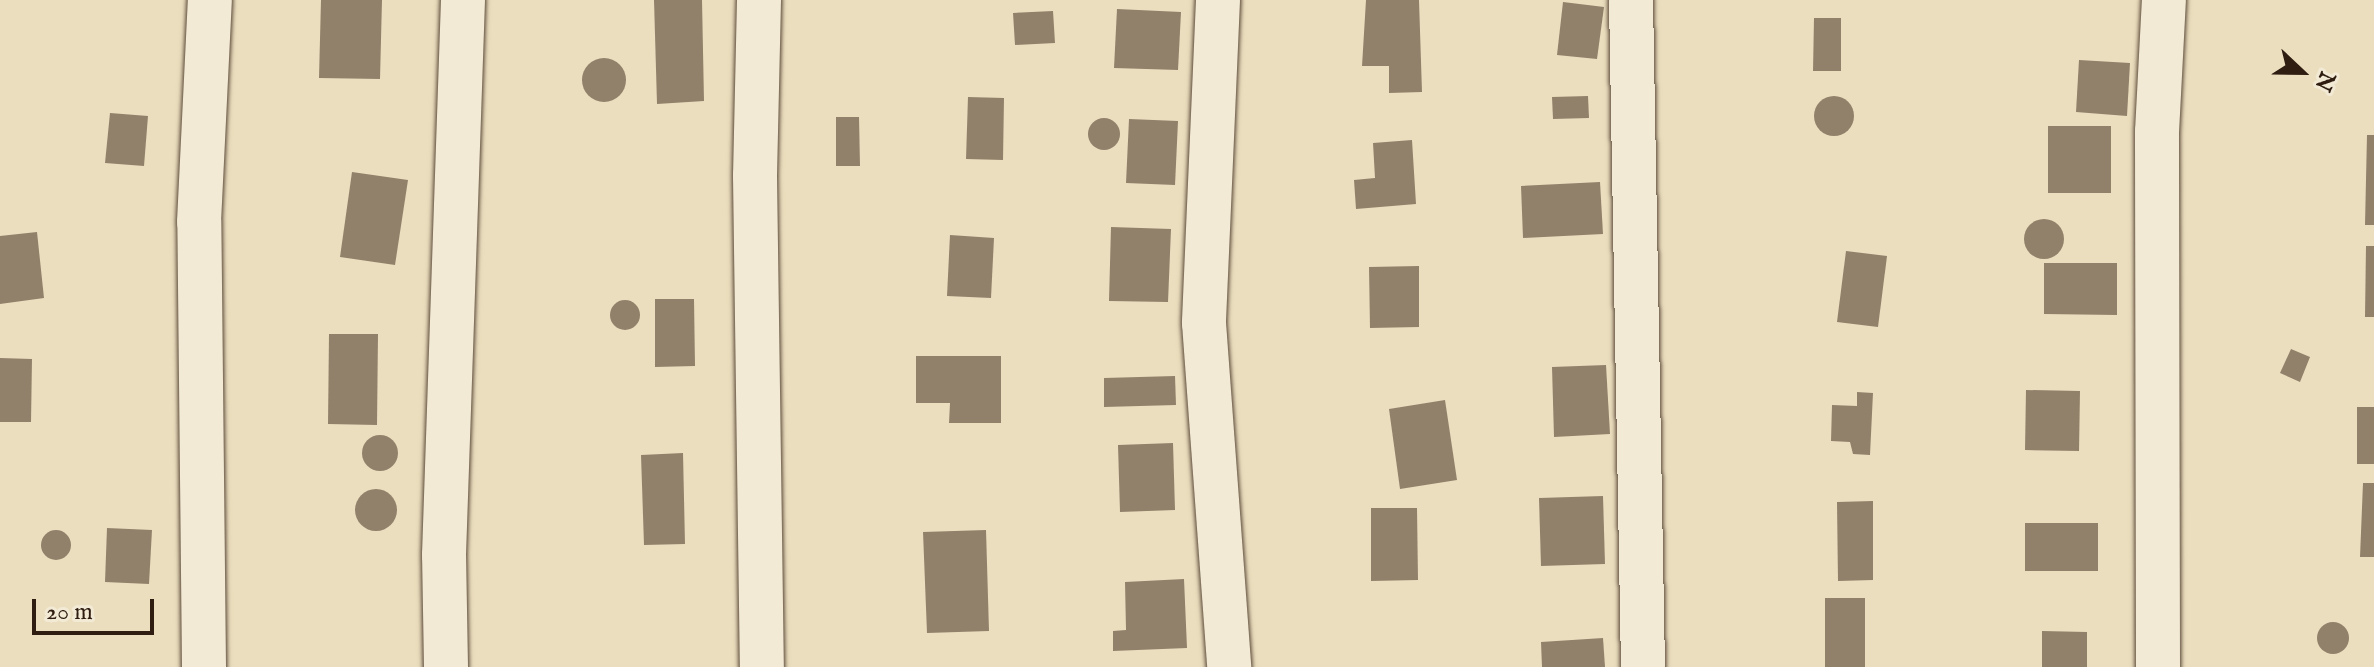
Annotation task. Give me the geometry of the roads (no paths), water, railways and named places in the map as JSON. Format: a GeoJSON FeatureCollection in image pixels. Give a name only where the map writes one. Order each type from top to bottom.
{"type":"FeatureCollection","features":[{"type":"Feature","properties":{"kind":"street"},"geometry":{"type":"LineString","coordinates":[[204,667],[199,222],[210,0]]}},
{"type":"Feature","properties":{"kind":"street"},"geometry":{"type":"LineString","coordinates":[[446,667],[444,555],[463,0]]}},
{"type":"Feature","properties":{"kind":"street"},"geometry":{"type":"LineString","coordinates":[[759,0],[755,176],[762,667]]}},
{"type":"Feature","properties":{"kind":"street"},"geometry":{"type":"LineString","coordinates":[[1218,0],[1204,323],[1229,667]]}},
{"type":"Feature","properties":{"kind":"street"},"geometry":{"type":"LineString","coordinates":[[1631,0],[1643,667]]}},
{"type":"Feature","properties":{"kind":"street"},"geometry":{"type":"LineString","coordinates":[[2158,667],[2157,132],[2164,0]]}}]}
